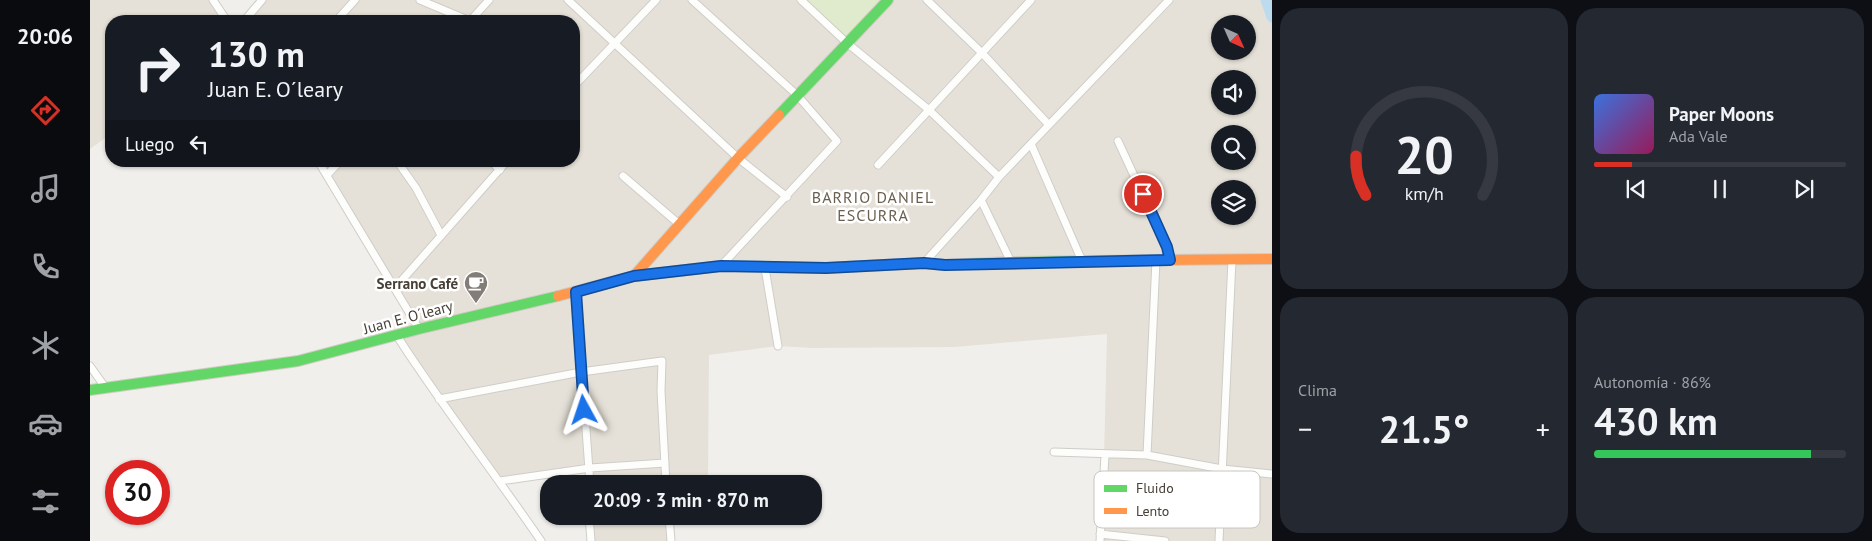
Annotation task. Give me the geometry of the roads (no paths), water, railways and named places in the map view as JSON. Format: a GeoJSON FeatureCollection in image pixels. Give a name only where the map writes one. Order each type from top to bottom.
{"type":"FeatureCollection","features":[{"type":"Feature","properties":{"kind":"street"},"geometry":{"type":"LineString","coordinates":[[213,0],[223,15]]}},
{"type":"Feature","properties":{"kind":"street"},"geometry":{"type":"LineString","coordinates":[[249,15],[262,0]]}},
{"type":"Feature","properties":{"kind":"street"},"geometry":{"type":"LineString","coordinates":[[341,15],[354,0]]}},
{"type":"Feature","properties":{"kind":"street"},"geometry":{"type":"LineString","coordinates":[[420,0],[456,15]]}},
{"type":"Feature","properties":{"kind":"street"},"geometry":{"type":"LineString","coordinates":[[475,15],[489,0]]}},
{"type":"Feature","properties":{"kind":"street"},"geometry":{"type":"LineString","coordinates":[[568,0],[738,158],[787,197]]}},
{"type":"Feature","properties":{"kind":"street"},"geometry":{"type":"LineString","coordinates":[[580,80],[656,0]]}},
{"type":"Feature","properties":{"kind":"street"},"geometry":{"type":"LineString","coordinates":[[692,0],[797,95],[837,141],[721,266]]}},
{"type":"Feature","properties":{"kind":"street"},"geometry":{"type":"LineString","coordinates":[[800,0],[847,43],[928,109],[999,176]]}},
{"type":"Feature","properties":{"kind":"street"},"geometry":{"type":"LineString","coordinates":[[634,276],[738,158],[888,0]]}},
{"type":"Feature","properties":{"kind":"street"},"geometry":{"type":"LineString","coordinates":[[927,0],[982,53],[1048,125]]}},
{"type":"Feature","properties":{"kind":"street"},"geometry":{"type":"LineString","coordinates":[[878,165],[1031,0]]}},
{"type":"Feature","properties":{"kind":"street"},"geometry":{"type":"LineString","coordinates":[[924,263],[981,200],[999,176],[1169,0]]}},
{"type":"Feature","properties":{"kind":"street"},"geometry":{"type":"LineString","coordinates":[[1118,141],[1167,247],[1170,260]]}},
{"type":"Feature","properties":{"kind":"street"},"geometry":{"type":"LineString","coordinates":[[1030,144],[1082,261]]}},
{"type":"Feature","properties":{"kind":"street"},"geometry":{"type":"LineString","coordinates":[[322,167],[419,329]]}},
{"type":"Feature","properties":{"kind":"street"},"geometry":{"type":"LineString","coordinates":[[327,175],[334,167]]}},
{"type":"Feature","properties":{"kind":"street"},"geometry":{"type":"LineString","coordinates":[[401,167],[416,188],[441,235]]}},
{"type":"Feature","properties":{"kind":"street"},"geometry":{"type":"LineString","coordinates":[[497,167],[500,170]]}},
{"type":"Feature","properties":{"kind":"street"},"geometry":{"type":"LineString","coordinates":[[395,288],[502,167]]}},
{"type":"Feature","properties":{"kind":"street"},"geometry":{"type":"LineString","coordinates":[[623,176],[679,224]]}},
{"type":"Feature","properties":{"kind":"street"},"geometry":{"type":"LineString","coordinates":[[981,200],[1011,262]]}},
{"type":"Feature","properties":{"kind":"street","name":"Juan E. O´leary"},"geometry":{"type":"LineString","coordinates":[[90,390],[298,361],[634,276],[721,266],[826,268],[924,263],[945,265],[1011,262],[1272,259]]}},
{"type":"Feature","properties":{"kind":"street"},"geometry":{"type":"LineString","coordinates":[[1146,455],[1156,260]]}},
{"type":"Feature","properties":{"kind":"street"},"geometry":{"type":"LineString","coordinates":[[1222,469],[1232,260]]}},
{"type":"Feature","properties":{"kind":"street"},"geometry":{"type":"LineString","coordinates":[[765,268],[778,346]]}},
{"type":"Feature","properties":{"kind":"street"},"geometry":{"type":"LineString","coordinates":[[576,292],[590,475]]}},
{"type":"Feature","properties":{"kind":"street"},"geometry":{"type":"LineString","coordinates":[[397,336],[439,400],[500,481],[541,541]]}},
{"type":"Feature","properties":{"kind":"street"},"geometry":{"type":"LineString","coordinates":[[439,400],[581,372],[662,360],[661,391],[666,475]]}},
{"type":"Feature","properties":{"kind":"street"},"geometry":{"type":"LineString","coordinates":[[90,366],[105,387]]}},
{"type":"Feature","properties":{"kind":"street"},"geometry":{"type":"LineString","coordinates":[[1054,452],[1146,455],[1242,471]]}},
{"type":"Feature","properties":{"kind":"street"},"geometry":{"type":"LineString","coordinates":[[1104,471],[1105,455]]}},
{"type":"Feature","properties":{"kind":"street"},"geometry":{"type":"LineString","coordinates":[[500,481],[590,468],[665,463]]}},
{"type":"Feature","properties":{"kind":"street"},"geometry":{"type":"LineString","coordinates":[[590,525],[591,541]]}},
{"type":"Feature","properties":{"kind":"street"},"geometry":{"type":"LineString","coordinates":[[670,525],[671,541]]}},
{"type":"Feature","properties":{"kind":"street"},"geometry":{"type":"LineString","coordinates":[[1219,541],[1220,528]]}},
{"type":"Feature","properties":{"kind":"street"},"geometry":{"type":"LineString","coordinates":[[1100,538],[1165,541]]}},
{"type":"Feature","properties":{"kind":"waterway"},"geometry":{"type":"LineString","coordinates":[[1266,0],[1272,17]]}},
{"type":"Feature","properties":{"kind":"place","name":"Serrano Café"},"geometry":{"type":"Point","coordinates":[476,304]}},
{"type":"Feature","properties":{"kind":"district","name":"BARRIO DANIEL ESCURRA"},"geometry":{"type":"Point","coordinates":[873,206]}}]}
